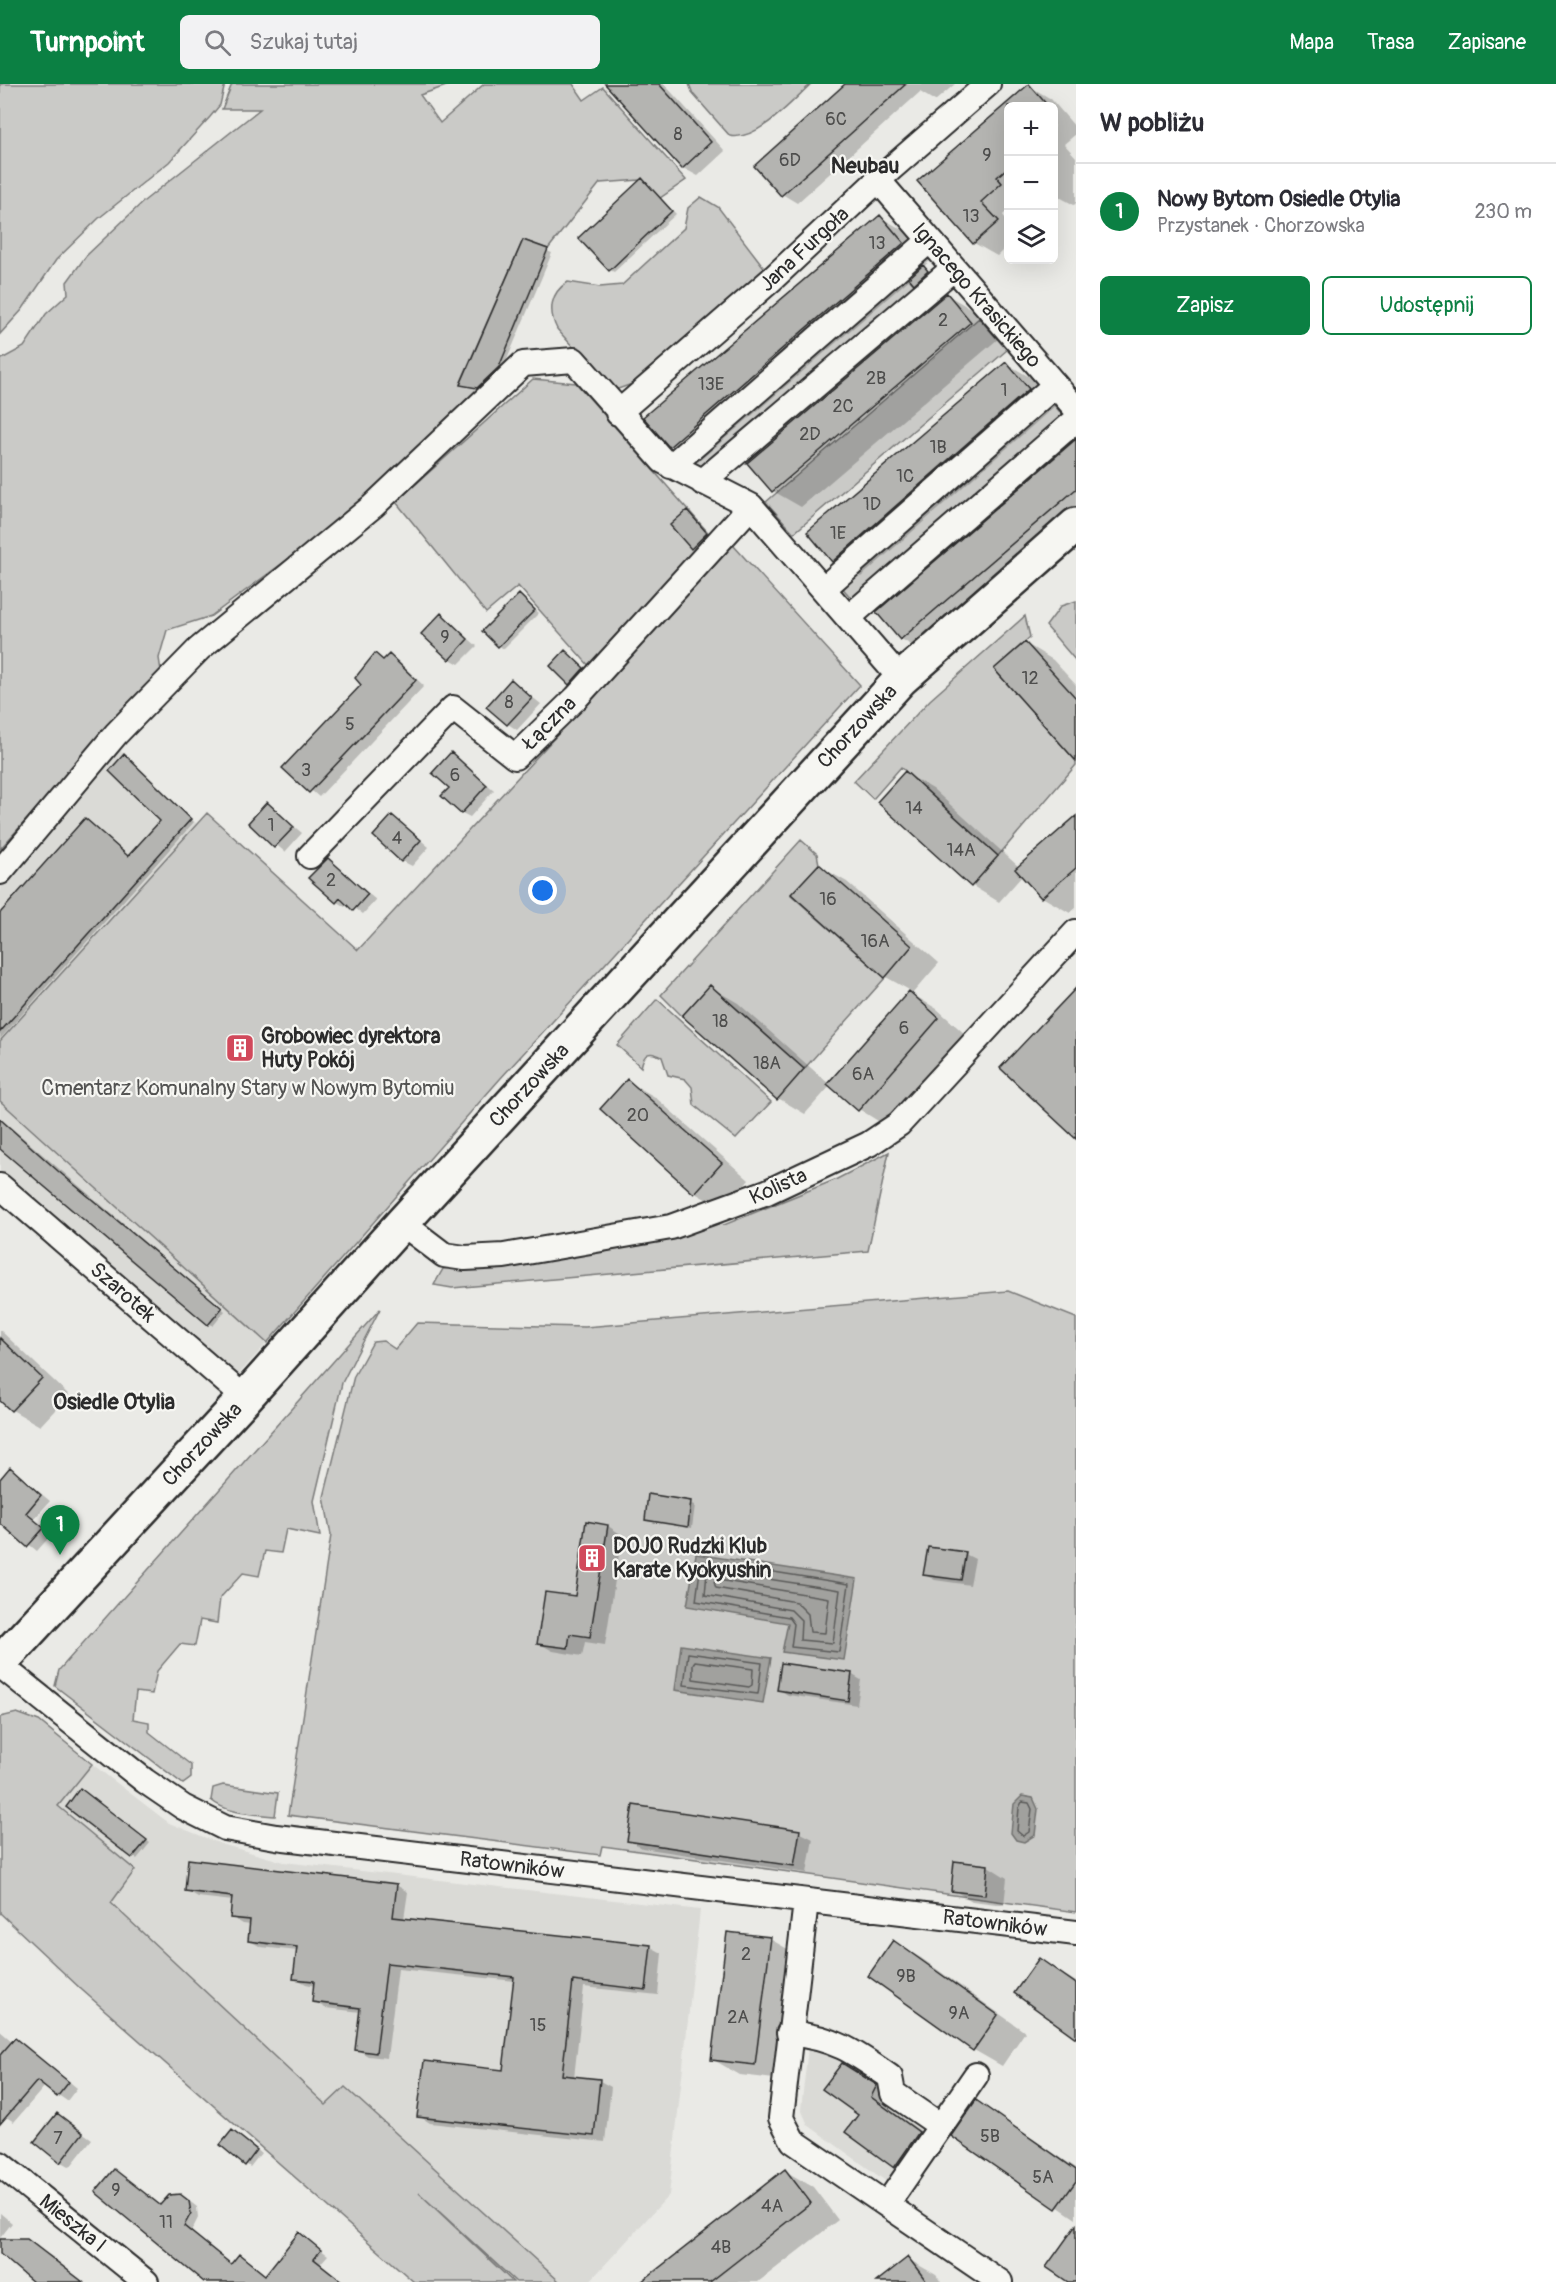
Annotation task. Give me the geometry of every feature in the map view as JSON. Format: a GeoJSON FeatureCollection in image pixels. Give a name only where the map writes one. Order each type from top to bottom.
{"type":"FeatureCollection","features":[{"type":"Feature","properties":{"kind":"street","name":"Jana Furgoła"},"geometry":{"type":"LineString","coordinates":[[618,412],[771,280],[878,180],[988,84]]}},
{"type":"Feature","properties":{"kind":"street","name":"Ignacego Krasickiego"},"geometry":{"type":"LineString","coordinates":[[878,180],[1076,409]]}},
{"type":"Feature","properties":{"kind":"street"},"geometry":{"type":"LineString","coordinates":[[671,466],[930,240]]}},
{"type":"Feature","properties":{"kind":"street"},"geometry":{"type":"LineString","coordinates":[[702,482],[954,268]]}},
{"type":"Feature","properties":{"kind":"street"},"geometry":{"type":"LineString","coordinates":[[0,872],[116,734],[199,649],[373,506],[523,364],[574,360],[663,461],[751,506],[901,679]]}},
{"type":"Feature","properties":{"kind":"street"},"geometry":{"type":"LineString","coordinates":[[824,590],[1055,385]]}},
{"type":"Feature","properties":{"kind":"street"},"geometry":{"type":"LineString","coordinates":[[848,618],[1076,420]]}},
{"type":"Feature","properties":{"kind":"street","name":"Łączna"},"geometry":{"type":"LineString","coordinates":[[310,856],[453,708],[515,757],[576,698],[751,506]]}},
{"type":"Feature","properties":{"kind":"street","name":"Chorzowska"},"geometry":{"type":"LineString","coordinates":[[0,1664],[901,679],[1076,525]]}},
{"type":"Feature","properties":{"kind":"street","name":"Kolista"},"geometry":{"type":"LineString","coordinates":[[402,1223],[444,1255],[465,1258],[504,1256],[671,1227],[767,1192],[869,1144],[899,1124],[1076,932]]}},
{"type":"Feature","properties":{"kind":"street","name":"Szarotek"},"geometry":{"type":"LineString","coordinates":[[0,1186],[245,1398]]}},
{"type":"Feature","properties":{"kind":"street","name":"Ratowników"},"geometry":{"type":"LineString","coordinates":[[0,1664],[145,1781],[183,1807],[225,1828],[276,1837],[1076,1933]]}},
{"type":"Feature","properties":{"kind":"street"},"geometry":{"type":"LineString","coordinates":[[806,1901],[781,2118],[793,2141],[1000,2282]]}},
{"type":"Feature","properties":{"kind":"street"},"geometry":{"type":"LineString","coordinates":[[789,2033],[814,2036],[849,2048],[890,2077],[893,2092],[941,2126]]}},
{"type":"Feature","properties":{"kind":"street"},"geometry":{"type":"LineString","coordinates":[[887,2204],[976,2075]]}},
{"type":"Feature","properties":{"kind":"street","name":"Mieszka I"},"geometry":{"type":"LineString","coordinates":[[0,2164],[146,2282]]}},
{"type":"Feature","properties":{"kind":"shaded area"},"geometry":{"type":"Polygon","coordinates":[[[119,749],[197,824],[0,1041],[0,882],[73,796],[119,749]]]}},
{"type":"Feature","properties":{"kind":"shaded area"},"geometry":{"type":"Polygon","coordinates":[[[0,1101],[267,1343],[235,1378],[0,1178],[0,1101]]]}},
{"type":"Feature","properties":{"kind":"shaded area"},"geometry":{"type":"Polygon","coordinates":[[[92,1764],[169,1823],[221,1844],[284,1862],[700,1910],[669,2195],[589,2282],[560,2282],[346,2087],[326,2106],[110,1903],[134,1869],[58,1806],[92,1764]]]}},
{"type":"Feature","properties":{"kind":"shaded area"},"geometry":{"type":"Polygon","coordinates":[[[809,2039],[846,2052],[934,2126],[901,2173],[894,2172],[887,2182],[808,2125],[801,2109],[809,2039]]]}},
{"type":"Feature","properties":{"kind":"green space"},"geometry":{"type":"Polygon","coordinates":[[[0,84],[225,84],[220,105],[210,117],[169,162],[99,218],[56,260],[22,310],[0,334],[0,84]]]}},
{"type":"Feature","properties":{"kind":"green space"},"geometry":{"type":"Polygon","coordinates":[[[232,84],[452,84],[420,95],[440,123],[484,84],[573,84],[584,100],[603,87],[686,180],[660,198],[640,180],[600,183],[548,249],[523,240],[460,384],[490,390],[367,501],[211,616],[167,630],[159,658],[161,671],[0,849],[0,360],[24,347],[46,314],[68,294],[67,282],[86,256],[144,201],[260,109],[222,109],[232,84]]]}},
{"type":"Feature","properties":{"kind":"green space"},"geometry":{"type":"Polygon","coordinates":[[[689,84],[811,84],[774,119],[762,127],[751,133],[730,136],[693,94],[689,84]]]}},
{"type":"Feature","properties":{"kind":"green space"},"geometry":{"type":"Polygon","coordinates":[[[701,197],[718,207],[766,270],[635,383],[618,389],[608,386],[557,329],[552,316],[554,297],[557,291],[568,282],[600,287],[622,285],[684,228],[688,208],[701,197]]]}},
{"type":"Feature","properties":{"kind":"green space"},"geometry":{"type":"Polygon","coordinates":[[[899,267],[916,287],[702,482],[671,466],[899,267]]]}},
{"type":"Feature","properties":{"kind":"green space"},"geometry":{"type":"Polygon","coordinates":[[[979,318],[1007,350],[794,533],[766,502],[979,318]]]}},
{"type":"Feature","properties":{"kind":"green space"},"geometry":{"type":"Polygon","coordinates":[[[533,379],[576,383],[713,538],[591,668],[518,586],[486,613],[396,502],[533,379]]]}},
{"type":"Feature","properties":{"kind":"green space"},"geometry":{"type":"Polygon","coordinates":[[[1050,400],[1064,417],[853,600],[838,583],[1050,400]]]}},
{"type":"Feature","properties":{"kind":"green space","name":"Cmentarz Komunalny Stary w Nowym Bytomiu"},"geometry":{"type":"Polygon","coordinates":[[[733,545],[860,685],[500,1079],[267,1343],[0,1101],[0,1041],[207,813],[358,950],[733,545]]]}},
{"type":"Feature","properties":{"kind":"green space"},"geometry":{"type":"Polygon","coordinates":[[[1076,601],[1076,661],[1046,626],[1061,606],[1076,601]]]}},
{"type":"Feature","properties":{"kind":"green space"},"geometry":{"type":"Polygon","coordinates":[[[1025,616],[1030,637],[994,669],[1076,761],[1076,765],[998,856],[901,767],[873,799],[854,781],[930,700],[1025,616]]]}},
{"type":"Feature","properties":{"kind":"green space"},"geometry":{"type":"Polygon","coordinates":[[[801,840],[817,854],[819,864],[791,895],[885,978],[804,1069],[710,985],[682,1016],[661,995],[801,840]]]}},
{"type":"Feature","properties":{"kind":"green space"},"geometry":{"type":"Polygon","coordinates":[[[657,999],[771,1102],[736,1139],[694,1105],[692,1087],[685,1079],[668,1075],[662,1057],[650,1053],[644,1059],[641,1067],[617,1045],[657,999]]]}},
{"type":"Feature","properties":{"kind":"green space"},"geometry":{"type":"Polygon","coordinates":[[[889,1152],[868,1251],[452,1288],[434,1285],[443,1269],[489,1265],[714,1222],[724,1225],[837,1179],[889,1152]]]}},
{"type":"Feature","properties":{"kind":"green space"},"geometry":{"type":"Polygon","coordinates":[[[1008,1291],[1076,1318],[1076,1912],[602,1846],[600,1855],[288,1815],[331,1535],[324,1497],[354,1376],[373,1342],[383,1341],[395,1349],[417,1323],[585,1327],[1008,1291]]]}},
{"type":"Feature","properties":{"kind":"green space"},"geometry":{"type":"Polygon","coordinates":[[[380,1309],[342,1383],[314,1501],[320,1536],[286,1529],[281,1553],[265,1551],[259,1576],[243,1573],[220,1598],[217,1623],[200,1620],[195,1646],[180,1644],[157,1671],[152,1694],[136,1692],[133,1719],[149,1722],[149,1732],[191,1765],[191,1778],[183,1784],[55,1686],[59,1670],[380,1309]]]}},
{"type":"Feature","properties":{"kind":"green space"},"geometry":{"type":"Polygon","coordinates":[[[17,1713],[39,1721],[92,1764],[58,1806],[135,1870],[111,1903],[326,2105],[345,2087],[560,2282],[516,2282],[419,2193],[513,2282],[414,2282],[82,1990],[0,1913],[0,1717],[17,1713]]]}},
{"type":"Feature","properties":{"kind":"green space"},"geometry":{"type":"Polygon","coordinates":[[[223,1785],[278,1793],[275,1816],[241,1813],[217,1805],[211,1800],[213,1788],[223,1785]]]}},
{"type":"Feature","properties":{"kind":"water"},"geometry":{"type":"Polygon","coordinates":[[[696,1554],[857,1579],[844,1660],[782,1652],[788,1623],[687,1606],[696,1554]]]}},
{"type":"Feature","properties":{"kind":"water"},"geometry":{"type":"Polygon","coordinates":[[[681,1645],[771,1658],[763,1703],[675,1690],[681,1645]]]}},
{"type":"Feature","properties":{"kind":"water"},"geometry":{"type":"Polygon","coordinates":[[[1022,1796],[1033,1798],[1038,1809],[1035,1835],[1024,1842],[1016,1840],[1011,1833],[1014,1804],[1022,1796]]]}},
{"type":"Feature","properties":{"kind":"building"},"geometry":{"type":"Polygon","coordinates":[[[605,84],[659,84],[711,142],[682,169],[605,84]]]}},
{"type":"Feature","properties":{"kind":"building"},"geometry":{"type":"Polygon","coordinates":[[[845,84],[906,84],[781,196],[754,166],[845,84]]]}},
{"type":"Feature","properties":{"kind":"building"},"geometry":{"type":"Polygon","coordinates":[[[1029,84],[1045,102],[1008,102],[1029,84]]]}},
{"type":"Feature","properties":{"kind":"building"},"geometry":{"type":"Polygon","coordinates":[[[1004,106],[1004,171],[997,177],[1002,183],[981,202],[999,221],[973,244],[917,181],[1004,106]]]}},
{"type":"Feature","properties":{"kind":"building"},"geometry":{"type":"Polygon","coordinates":[[[642,178],[672,211],[609,271],[578,238],[642,178]]]}},
{"type":"Feature","properties":{"kind":"building"},"geometry":{"type":"Polygon","coordinates":[[[880,215],[904,243],[669,447],[643,417],[880,215]]]}},
{"type":"Feature","properties":{"kind":"building"},"geometry":{"type":"Polygon","coordinates":[[[523,240],[548,249],[499,367],[477,388],[460,385],[523,240]]]}},
{"type":"Feature","properties":{"kind":"building"},"geometry":{"type":"Polygon","coordinates":[[[923,265],[928,271],[914,284],[909,278],[923,265]]]}},
{"type":"Feature","properties":{"kind":"building"},"geometry":{"type":"Polygon","coordinates":[[[947,293],[971,322],[772,492],[747,463],[947,293]]]}},
{"type":"Feature","properties":{"kind":"building"},"geometry":{"type":"Polygon","coordinates":[[[1006,362],[1029,389],[832,562],[807,532],[1006,362]]]}},
{"type":"Feature","properties":{"kind":"building"},"geometry":{"type":"Polygon","coordinates":[[[1076,439],[1076,489],[900,640],[876,612],[1076,439]]]}},
{"type":"Feature","properties":{"kind":"building"},"geometry":{"type":"Polygon","coordinates":[[[687,510],[707,533],[691,549],[670,525],[687,510]]]}},
{"type":"Feature","properties":{"kind":"building"},"geometry":{"type":"Polygon","coordinates":[[[519,594],[535,610],[498,647],[482,631],[519,594]]]}},
{"type":"Feature","properties":{"kind":"building"},"geometry":{"type":"Polygon","coordinates":[[[441,613],[468,639],[449,660],[421,634],[441,613]]]}},
{"type":"Feature","properties":{"kind":"building"},"geometry":{"type":"Polygon","coordinates":[[[1025,642],[1076,698],[1076,761],[994,669],[1025,642]]]}},
{"type":"Feature","properties":{"kind":"building"},"geometry":{"type":"Polygon","coordinates":[[[565,650],[584,668],[569,685],[550,666],[565,650]]]}},
{"type":"Feature","properties":{"kind":"building"},"geometry":{"type":"Polygon","coordinates":[[[375,653],[383,660],[389,654],[416,680],[309,793],[282,768],[361,685],[355,678],[375,653]]]}},
{"type":"Feature","properties":{"kind":"building"},"geometry":{"type":"Polygon","coordinates":[[[511,679],[532,698],[507,725],[486,707],[511,679]]]}},
{"type":"Feature","properties":{"kind":"building"},"geometry":{"type":"Polygon","coordinates":[[[451,752],[487,785],[461,814],[441,796],[449,788],[432,773],[451,752]]]}},
{"type":"Feature","properties":{"kind":"building"},"geometry":{"type":"Polygon","coordinates":[[[124,754],[191,819],[0,1032],[0,913],[85,818],[128,856],[160,821],[109,771],[124,754]]]}},
{"type":"Feature","properties":{"kind":"building"},"geometry":{"type":"Polygon","coordinates":[[[905,771],[998,856],[971,887],[877,802],[905,771]]]}},
{"type":"Feature","properties":{"kind":"building"},"geometry":{"type":"Polygon","coordinates":[[[267,802],[294,827],[274,848],[248,823],[267,802]]]}},
{"type":"Feature","properties":{"kind":"building"},"geometry":{"type":"Polygon","coordinates":[[[392,815],[421,840],[401,862],[373,836],[392,815]]]}},
{"type":"Feature","properties":{"kind":"building"},"geometry":{"type":"Polygon","coordinates":[[[1076,816],[1076,868],[1041,898],[1015,869],[1076,816]]]}},
{"type":"Feature","properties":{"kind":"building"},"geometry":{"type":"Polygon","coordinates":[[[328,858],[368,894],[353,911],[340,898],[336,903],[308,878],[328,858]]]}},
{"type":"Feature","properties":{"kind":"building"},"geometry":{"type":"Polygon","coordinates":[[[819,864],[912,946],[885,978],[791,894],[819,864]]]}},
{"type":"Feature","properties":{"kind":"building"},"geometry":{"type":"Polygon","coordinates":[[[710,985],[804,1069],[777,1100],[682,1016],[710,985]]]}},
{"type":"Feature","properties":{"kind":"building"},"geometry":{"type":"Polygon","coordinates":[[[1076,988],[1076,1139],[1000,1068],[1076,988]]]}},
{"type":"Feature","properties":{"kind":"building"},"geometry":{"type":"Polygon","coordinates":[[[909,991],[939,1018],[858,1111],[827,1084],[909,991]]]}},
{"type":"Feature","properties":{"kind":"building"},"geometry":{"type":"Polygon","coordinates":[[[627,1079],[722,1163],[694,1194],[600,1109],[627,1079]]]}},
{"type":"Feature","properties":{"kind":"building"},"geometry":{"type":"Polygon","coordinates":[[[0,1119],[58,1171],[222,1308],[208,1325],[0,1149],[0,1119]]]}},
{"type":"Feature","properties":{"kind":"building"},"geometry":{"type":"Polygon","coordinates":[[[0,1338],[42,1378],[11,1411],[0,1401],[0,1338]]]}},
{"type":"Feature","properties":{"kind":"building"},"geometry":{"type":"Polygon","coordinates":[[[10,1467],[41,1495],[26,1513],[44,1528],[27,1547],[0,1523],[0,1479],[10,1467]]]}},
{"type":"Feature","properties":{"kind":"building"},"geometry":{"type":"Polygon","coordinates":[[[648,1494],[691,1501],[688,1527],[645,1520],[648,1494]]]}},
{"type":"Feature","properties":{"kind":"building","name":"DOJO Rudzki Klub Karate Kyokyushin"},"geometry":{"type":"Polygon","coordinates":[[[586,1521],[608,1525],[590,1637],[570,1634],[568,1648],[537,1644],[545,1592],[575,1596],[586,1521]]]}},
{"type":"Feature","properties":{"kind":"building"},"geometry":{"type":"Polygon","coordinates":[[[928,1547],[966,1552],[961,1580],[923,1575],[928,1547]]]}},
{"type":"Feature","properties":{"kind":"building"},"geometry":{"type":"Polygon","coordinates":[[[781,1663],[852,1673],[848,1701],[777,1690],[781,1663]]]}},
{"type":"Feature","properties":{"kind":"building"},"geometry":{"type":"Polygon","coordinates":[[[80,1788],[147,1840],[132,1858],[66,1807],[80,1788]]]}},
{"type":"Feature","properties":{"kind":"building"},"geometry":{"type":"Polygon","coordinates":[[[633,1805],[800,1830],[794,1866],[627,1841],[633,1805]]]}},
{"type":"Feature","properties":{"kind":"building"},"geometry":{"type":"Polygon","coordinates":[[[188,1859],[397,1884],[393,1917],[651,1945],[646,1990],[573,1981],[562,2075],[600,2079],[594,2136],[417,2117],[424,2061],[503,2070],[514,1977],[387,1963],[376,2053],[355,2050],[360,2008],[312,2002],[314,1981],[293,1979],[297,1947],[248,1941],[250,1920],[230,1918],[232,1897],[185,1891],[188,1859]]]}},
{"type":"Feature","properties":{"kind":"building"},"geometry":{"type":"Polygon","coordinates":[[[954,1861],[988,1865],[985,1895],[951,1891],[954,1861]]]}},
{"type":"Feature","properties":{"kind":"building"},"geometry":{"type":"Polygon","coordinates":[[[727,1932],[771,1937],[755,2065],[711,2060],[727,1932]]]}},
{"type":"Feature","properties":{"kind":"building"},"geometry":{"type":"Polygon","coordinates":[[[893,1940],[998,2015],[973,2051],[868,1976],[893,1940]]]}},
{"type":"Feature","properties":{"kind":"building"},"geometry":{"type":"Polygon","coordinates":[[[1039,1958],[1076,1984],[1076,2038],[1014,1993],[1039,1958]]]}},
{"type":"Feature","properties":{"kind":"building"},"geometry":{"type":"Polygon","coordinates":[[[15,2038],[69,2082],[57,2097],[37,2081],[0,2124],[0,2055],[15,2038]]]}},
{"type":"Feature","properties":{"kind":"building"},"geometry":{"type":"Polygon","coordinates":[[[842,2063],[877,2085],[871,2097],[919,2132],[894,2168],[845,2132],[858,2115],[822,2089],[842,2063]]]}},
{"type":"Feature","properties":{"kind":"building"},"geometry":{"type":"Polygon","coordinates":[[[976,2100],[1076,2170],[1076,2181],[1056,2209],[951,2136],[976,2100]]]}},
{"type":"Feature","properties":{"kind":"building"},"geometry":{"type":"Polygon","coordinates":[[[57,2113],[83,2133],[60,2163],[34,2142],[57,2113]]]}},
{"type":"Feature","properties":{"kind":"building"},"geometry":{"type":"Polygon","coordinates":[[[232,2130],[257,2150],[245,2166],[220,2145],[232,2130]]]}},
{"type":"Feature","properties":{"kind":"building"},"geometry":{"type":"Polygon","coordinates":[[[114,2169],[160,2205],[169,2195],[180,2194],[189,2201],[191,2213],[184,2226],[231,2264],[239,2254],[265,2275],[299,2232],[321,2250],[314,2259],[343,2282],[204,2282],[95,2192],[114,2169]]]}},
{"type":"Feature","properties":{"kind":"building"},"geometry":{"type":"Polygon","coordinates":[[[785,2169],[811,2203],[710,2282],[641,2282],[785,2169]]]}},
{"type":"Feature","properties":{"kind":"building"},"geometry":{"type":"Polygon","coordinates":[[[1076,2225],[1076,2282],[1068,2282],[1046,2267],[1076,2225]]]}},
{"type":"Feature","properties":{"kind":"building"},"geometry":{"type":"Polygon","coordinates":[[[0,2239],[27,2239],[83,2282],[33,2282],[0,2254],[0,2239]]]}},
{"type":"Feature","properties":{"kind":"building"},"geometry":{"type":"Polygon","coordinates":[[[908,2257],[927,2282],[876,2282],[908,2257]]]}},
{"type":"Feature","properties":{"kind":"place","name":"Grobowiec dyrektora Huty Pokój"},"geometry":{"type":"Point","coordinates":[240,1048]}},
{"type":"Feature","properties":{"kind":"place","name":"Nowy Bytom Osiedle Otylia"},"geometry":{"type":"Point","coordinates":[60,1555]}},
{"type":"Feature","properties":{"kind":"place","name":"DOJO Rudzki Klub Karate Kyokyushin"},"geometry":{"type":"Point","coordinates":[592,1558]}},
{"type":"Feature","properties":{"kind":"district","name":"Neubau"},"geometry":{"type":"Point","coordinates":[865,165]}},
{"type":"Feature","properties":{"kind":"district","name":"Osiedle Otylia"},"geometry":{"type":"Point","coordinates":[114,1401]}}]}
